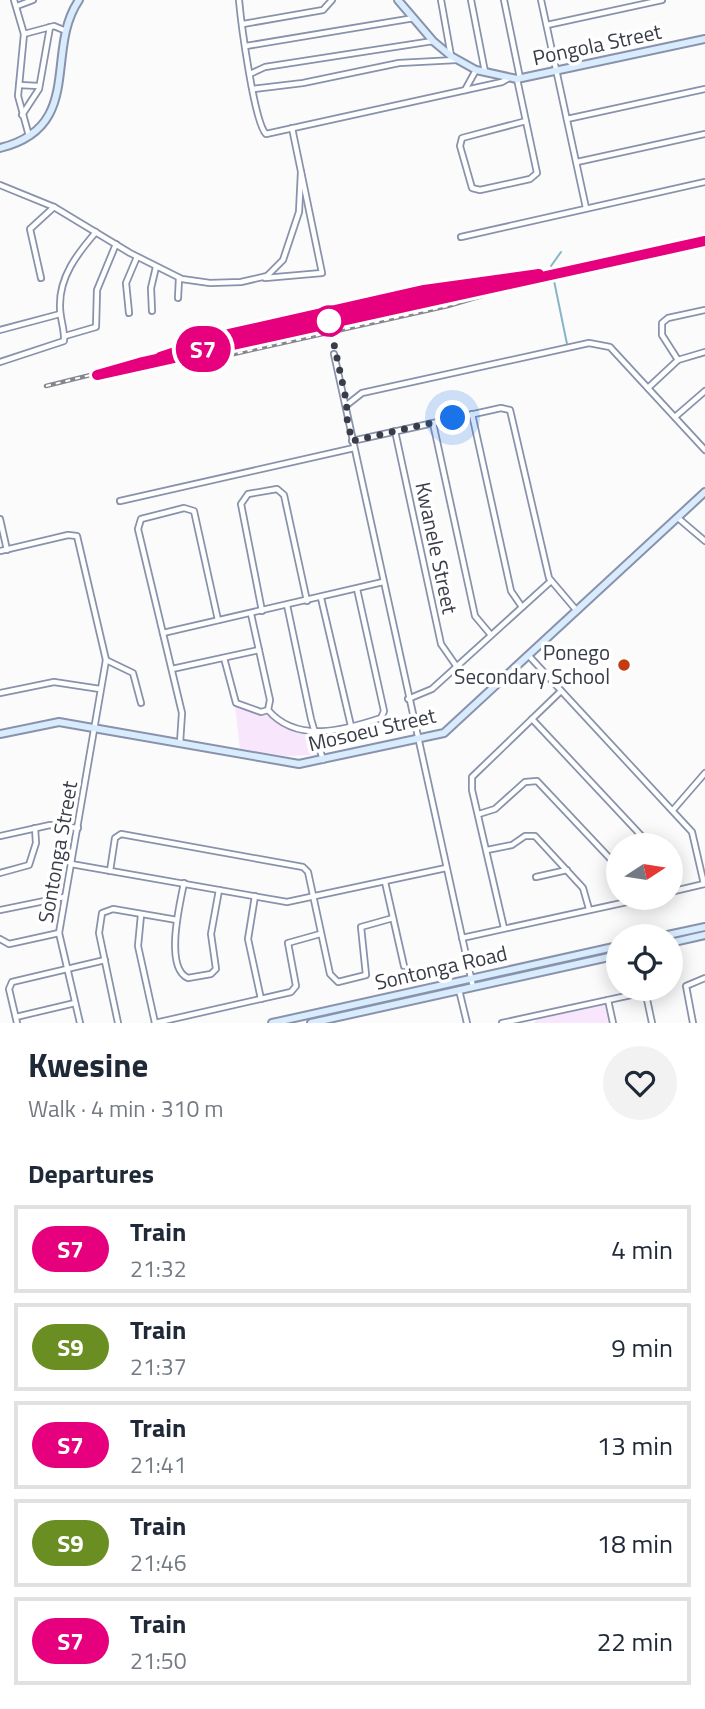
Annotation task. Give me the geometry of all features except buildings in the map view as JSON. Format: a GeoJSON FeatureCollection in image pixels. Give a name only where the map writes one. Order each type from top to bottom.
{"type":"FeatureCollection","features":[{"type":"Feature","properties":{"kind":"street"},"geometry":{"type":"LineString","coordinates":[[14,0],[24,34],[19,85],[22,114],[29,136]]}},
{"type":"Feature","properties":{"kind":"street"},"geometry":{"type":"LineString","coordinates":[[17,6],[33,0]]}},
{"type":"Feature","properties":{"kind":"street"},"geometry":{"type":"LineString","coordinates":[[0,148],[29,136],[45,120],[56,99],[66,31],[79,0]]}},
{"type":"Feature","properties":{"kind":"street"},"geometry":{"type":"LineString","coordinates":[[239,0],[250,74],[264,132],[515,79]]}},
{"type":"Feature","properties":{"kind":"street"},"geometry":{"type":"LineString","coordinates":[[243,24],[321,10],[332,0]]}},
{"type":"Feature","properties":{"kind":"street","name":"Pongola Street"},"geometry":{"type":"LineString","coordinates":[[398,0],[433,41],[454,58],[476,70],[515,79],[705,39]]}},
{"type":"Feature","properties":{"kind":"street"},"geometry":{"type":"LineString","coordinates":[[405,0],[406,9]]}},
{"type":"Feature","properties":{"kind":"street"},"geometry":{"type":"LineString","coordinates":[[253,89],[303,83],[399,63],[454,58],[441,0]]}},
{"type":"Feature","properties":{"kind":"street"},"geometry":{"type":"LineString","coordinates":[[471,0],[485,73]]}},
{"type":"Feature","properties":{"kind":"street"},"geometry":{"type":"LineString","coordinates":[[504,0],[515,79],[526,121],[536,166],[535,176],[480,190],[472,188],[460,146],[462,138],[526,121]]}},
{"type":"Feature","properties":{"kind":"street"},"geometry":{"type":"LineString","coordinates":[[541,0],[586,208]]}},
{"type":"Feature","properties":{"kind":"street"},"geometry":{"type":"LineString","coordinates":[[547,25],[662,0]]}},
{"type":"Feature","properties":{"kind":"street"},"geometry":{"type":"LineString","coordinates":[[246,46],[414,18]]}},
{"type":"Feature","properties":{"kind":"street"},"geometry":{"type":"LineString","coordinates":[[24,34],[50,27],[66,31]]}},
{"type":"Feature","properties":{"kind":"street"},"geometry":{"type":"LineString","coordinates":[[22,114],[39,86],[50,27]]}},
{"type":"Feature","properties":{"kind":"street"},"geometry":{"type":"LineString","coordinates":[[250,74],[265,67],[433,41]]}},
{"type":"Feature","properties":{"kind":"street"},"geometry":{"type":"LineString","coordinates":[[465,90],[476,70]]}},
{"type":"Feature","properties":{"kind":"street"},"geometry":{"type":"LineString","coordinates":[[19,85],[39,86]]}},
{"type":"Feature","properties":{"kind":"street"},"geometry":{"type":"LineString","coordinates":[[568,119],[705,89]]}},
{"type":"Feature","properties":{"kind":"street"},"geometry":{"type":"LineString","coordinates":[[0,185],[54,208],[136,257],[179,278],[210,283],[322,273],[292,128]]}},
{"type":"Feature","properties":{"kind":"street"},"geometry":{"type":"LineString","coordinates":[[577,162],[705,135]]}},
{"type":"Feature","properties":{"kind":"street"},"geometry":{"type":"LineString","coordinates":[[263,278],[280,264],[286,251],[299,212],[301,172]]}},
{"type":"Feature","properties":{"kind":"street"},"geometry":{"type":"LineString","coordinates":[[461,237],[705,182]]}},
{"type":"Feature","properties":{"kind":"street"},"geometry":{"type":"LineString","coordinates":[[41,278],[30,229],[54,208]]}},
{"type":"Feature","properties":{"kind":"street"},"geometry":{"type":"LineString","coordinates":[[0,362],[61,343],[65,336],[61,314],[66,275],[96,231]]}},
{"type":"Feature","properties":{"kind":"street"},"geometry":{"type":"LineString","coordinates":[[65,336],[96,327],[97,290],[116,244]]}},
{"type":"Feature","properties":{"kind":"street"},"geometry":{"type":"LineString","coordinates":[[129,313],[126,283],[136,257]]}},
{"type":"Feature","properties":{"kind":"street"},"geometry":{"type":"LineString","coordinates":[[152,311],[151,288],[156,267]]}},
{"type":"Feature","properties":{"kind":"street"},"geometry":{"type":"LineString","coordinates":[[178,298],[179,278]]}},
{"type":"Feature","properties":{"kind":"street"},"geometry":{"type":"LineString","coordinates":[[678,360],[662,335],[662,323],[668,318],[705,310]]}},
{"type":"Feature","properties":{"kind":"street"},"geometry":{"type":"LineString","coordinates":[[0,330],[61,314]]}},
{"type":"Feature","properties":{"kind":"street"},"geometry":{"type":"LineString","coordinates":[[347,404],[362,393],[589,343],[610,347],[705,450]]}},
{"type":"Feature","properties":{"kind":"street"},"geometry":{"type":"LineString","coordinates":[[648,388],[678,360],[705,352]]}},
{"type":"Feature","properties":{"kind":"street"},"geometry":{"type":"LineString","coordinates":[[334,354],[473,987]]}},
{"type":"Feature","properties":{"kind":"street"},"geometry":{"type":"LineString","coordinates":[[675,417],[705,391]]}},
{"type":"Feature","properties":{"kind":"street"},"geometry":{"type":"LineString","coordinates":[[352,441],[505,408],[512,412],[551,581],[577,611]]}},
{"type":"Feature","properties":{"kind":"street"},"geometry":{"type":"LineString","coordinates":[[472,414],[511,591],[522,607]]}},
{"type":"Feature","properties":{"kind":"street"},"geometry":{"type":"LineString","coordinates":[[433,423],[475,616],[491,635]]}},
{"type":"Feature","properties":{"kind":"street","name":"Kwanele Street"},"geometry":{"type":"LineString","coordinates":[[395,432],[441,644],[457,667]]}},
{"type":"Feature","properties":{"kind":"street"},"geometry":{"type":"LineString","coordinates":[[120,501],[354,449]]}},
{"type":"Feature","properties":{"kind":"street"},"geometry":{"type":"LineString","coordinates":[[262,611],[241,504],[248,494],[277,489],[284,495],[307,601]]}},
{"type":"Feature","properties":{"kind":"street","name":"Mosoeu Street"},"geometry":{"type":"LineString","coordinates":[[0,734],[52,722],[94,727],[295,764],[323,760],[449,730],[705,492]]}},
{"type":"Feature","properties":{"kind":"street"},"geometry":{"type":"LineString","coordinates":[[180,743],[182,718],[138,529],[139,520],[145,516],[184,508],[194,511],[218,620]]}},
{"type":"Feature","properties":{"kind":"street"},"geometry":{"type":"LineString","coordinates":[[678,518],[705,541]]}},
{"type":"Feature","properties":{"kind":"street"},"geometry":{"type":"LineString","coordinates":[[0,519],[7,550]]}},
{"type":"Feature","properties":{"kind":"street"},"geometry":{"type":"LineString","coordinates":[[0,551],[68,535],[77,536],[106,660],[133,673],[141,703]]}},
{"type":"Feature","properties":{"kind":"street"},"geometry":{"type":"LineString","coordinates":[[408,699],[430,691],[551,581]]}},
{"type":"Feature","properties":{"kind":"street"},"geometry":{"type":"LineString","coordinates":[[163,633],[383,582]]}},
{"type":"Feature","properties":{"kind":"street"},"geometry":{"type":"LineString","coordinates":[[268,710],[293,728],[317,731],[379,719],[384,713],[356,589]]}},
{"type":"Feature","properties":{"kind":"street"},"geometry":{"type":"LineString","coordinates":[[321,598],[351,726]]}},
{"type":"Feature","properties":{"kind":"street"},"geometry":{"type":"LineString","coordinates":[[287,605],[311,719],[317,731],[323,760]]}},
{"type":"Feature","properties":{"kind":"street"},"geometry":{"type":"LineString","coordinates":[[251,614],[270,700],[268,710]]}},
{"type":"Feature","properties":{"kind":"street"},"geometry":{"type":"LineString","coordinates":[[172,669],[259,650]]}},
{"type":"Feature","properties":{"kind":"street"},"geometry":{"type":"LineString","coordinates":[[529,656],[692,832],[704,884],[683,889]]}},
{"type":"Feature","properties":{"kind":"street"},"geometry":{"type":"LineString","coordinates":[[224,658],[236,703],[261,712],[268,710]]}},
{"type":"Feature","properties":{"kind":"street","name":"Sontonga Street"},"geometry":{"type":"LineString","coordinates":[[80,1023],[59,933],[106,660]]}},
{"type":"Feature","properties":{"kind":"street"},"geometry":{"type":"LineString","coordinates":[[0,693],[54,682],[100,690]]}},
{"type":"Feature","properties":{"kind":"street"},"geometry":{"type":"LineString","coordinates":[[504,928],[471,786],[474,774],[561,691]]}},
{"type":"Feature","properties":{"kind":"street"},"geometry":{"type":"LineString","coordinates":[[533,719],[639,833]]}},
{"type":"Feature","properties":{"kind":"street"},"geometry":{"type":"LineString","coordinates":[[673,810],[705,773]]}},
{"type":"Feature","properties":{"kind":"street"},"geometry":{"type":"LineString","coordinates":[[479,814],[495,809],[525,782],[537,781],[606,854]]}},
{"type":"Feature","properties":{"kind":"street"},"geometry":{"type":"LineString","coordinates":[[0,836],[58,824],[78,828]]}},
{"type":"Feature","properties":{"kind":"street"},"geometry":{"type":"LineString","coordinates":[[0,873],[29,865],[36,843],[35,828]]}},
{"type":"Feature","properties":{"kind":"street"},"geometry":{"type":"LineString","coordinates":[[110,871],[116,838],[124,834],[301,866],[307,870],[331,977],[341,982],[367,973],[361,927],[393,918]]}},
{"type":"Feature","properties":{"kind":"street"},"geometry":{"type":"LineString","coordinates":[[487,850],[512,845],[532,835],[584,889],[589,909]]}},
{"type":"Feature","properties":{"kind":"street"},"geometry":{"type":"LineString","coordinates":[[71,864],[287,902],[446,868]]}},
{"type":"Feature","properties":{"kind":"street"},"geometry":{"type":"LineString","coordinates":[[536,877],[567,870]]}},
{"type":"Feature","properties":{"kind":"street"},"geometry":{"type":"LineString","coordinates":[[385,882],[404,966]]}},
{"type":"Feature","properties":{"kind":"street"},"geometry":{"type":"LineString","coordinates":[[184,883],[174,940],[182,975],[188,978],[214,972],[216,966],[211,933],[219,890]]}},
{"type":"Feature","properties":{"kind":"street"},"geometry":{"type":"LineString","coordinates":[[255,896],[248,939],[261,999]]}},
{"type":"Feature","properties":{"kind":"street"},"geometry":{"type":"LineString","coordinates":[[0,910],[65,897]]}},
{"type":"Feature","properties":{"kind":"street"},"geometry":{"type":"LineString","coordinates":[[462,938],[606,905]]}},
{"type":"Feature","properties":{"kind":"street"},"geometry":{"type":"LineString","coordinates":[[118,1023],[99,933],[102,913],[113,909],[177,920]]}},
{"type":"Feature","properties":{"kind":"street"},"geometry":{"type":"LineString","coordinates":[[141,915],[138,946],[155,1023],[295,990],[288,943],[320,934]]}},
{"type":"Feature","properties":{"kind":"street"},"geometry":{"type":"LineString","coordinates":[[683,932],[705,927]]}},
{"type":"Feature","properties":{"kind":"street"},"geometry":{"type":"LineString","coordinates":[[0,939],[9,944],[59,933]]}},
{"type":"Feature","properties":{"kind":"street"},"geometry":{"type":"LineString","coordinates":[[683,940],[705,935]]}},
{"type":"Feature","properties":{"kind":"street","name":"Sontonga Road"},"geometry":{"type":"LineString","coordinates":[[272,1023],[606,949]]}},
{"type":"Feature","properties":{"kind":"street","name":"Sontonga Road"},"geometry":{"type":"LineString","coordinates":[[311,1023],[606,958]]}},
{"type":"Feature","properties":{"kind":"street"},"geometry":{"type":"LineString","coordinates":[[75,1003],[16,1020],[10,984],[105,960]]}},
{"type":"Feature","properties":{"kind":"street"},"geometry":{"type":"LineString","coordinates":[[692,1023],[686,986],[705,978]]}},
{"type":"Feature","properties":{"kind":"street"},"geometry":{"type":"LineString","coordinates":[[459,990],[467,1023]]}},
{"type":"Feature","properties":{"kind":"street"},"geometry":{"type":"LineString","coordinates":[[502,1023],[606,1000]]}},
{"type":"Feature","properties":{"kind":"street"},"geometry":{"type":"LineString","coordinates":[[608,1001],[613,1023]]}},
{"type":"Feature","properties":{"kind":"street"},"geometry":{"type":"LineString","coordinates":[[647,1001],[652,1023]]}},
{"type":"Feature","properties":{"kind":"street"},"geometry":{"type":"LineString","coordinates":[[531,1017],[532,1023]]}},
{"type":"Feature","properties":{"kind":"shaded area"},"geometry":{"type":"Polygon","coordinates":[[[235,706],[260,715],[270,715],[291,730],[309,734],[316,745],[317,755],[287,756],[240,749],[235,706]]]}},
{"type":"Feature","properties":{"kind":"shaded area"},"geometry":{"type":"Polygon","coordinates":[[[600,1003],[607,1007],[610,1023],[534,1023],[539,1017],[600,1003]]]}},
{"type":"Feature","properties":{"kind":"waterway"},"geometry":{"type":"LineString","coordinates":[[561,252],[551,266],[567,344]]}},
{"type":"Feature","properties":{"kind":"railway"},"geometry":{"type":"LineString","coordinates":[[46,386],[705,238]]}},
{"type":"Feature","properties":{"kind":"railway"},"geometry":{"type":"LineString","coordinates":[[198,358],[234,354],[448,306],[485,295]]}},
{"type":"Feature","properties":{"kind":"train","name":"S7"},"geometry":{"type":"LineString","coordinates":[[160,357],[229,334],[424,290],[539,274],[120,367],[97,375],[705,241]]}},
{"type":"Feature","properties":{"kind":"place","name":"Ponego Secondary School"},"geometry":{"type":"Point","coordinates":[624,665]}},
{"type":"Feature","properties":{"kind":"route"},"geometry":{"type":"LineString","coordinates":[[329,321],[352,441],[453,418]]}}]}
